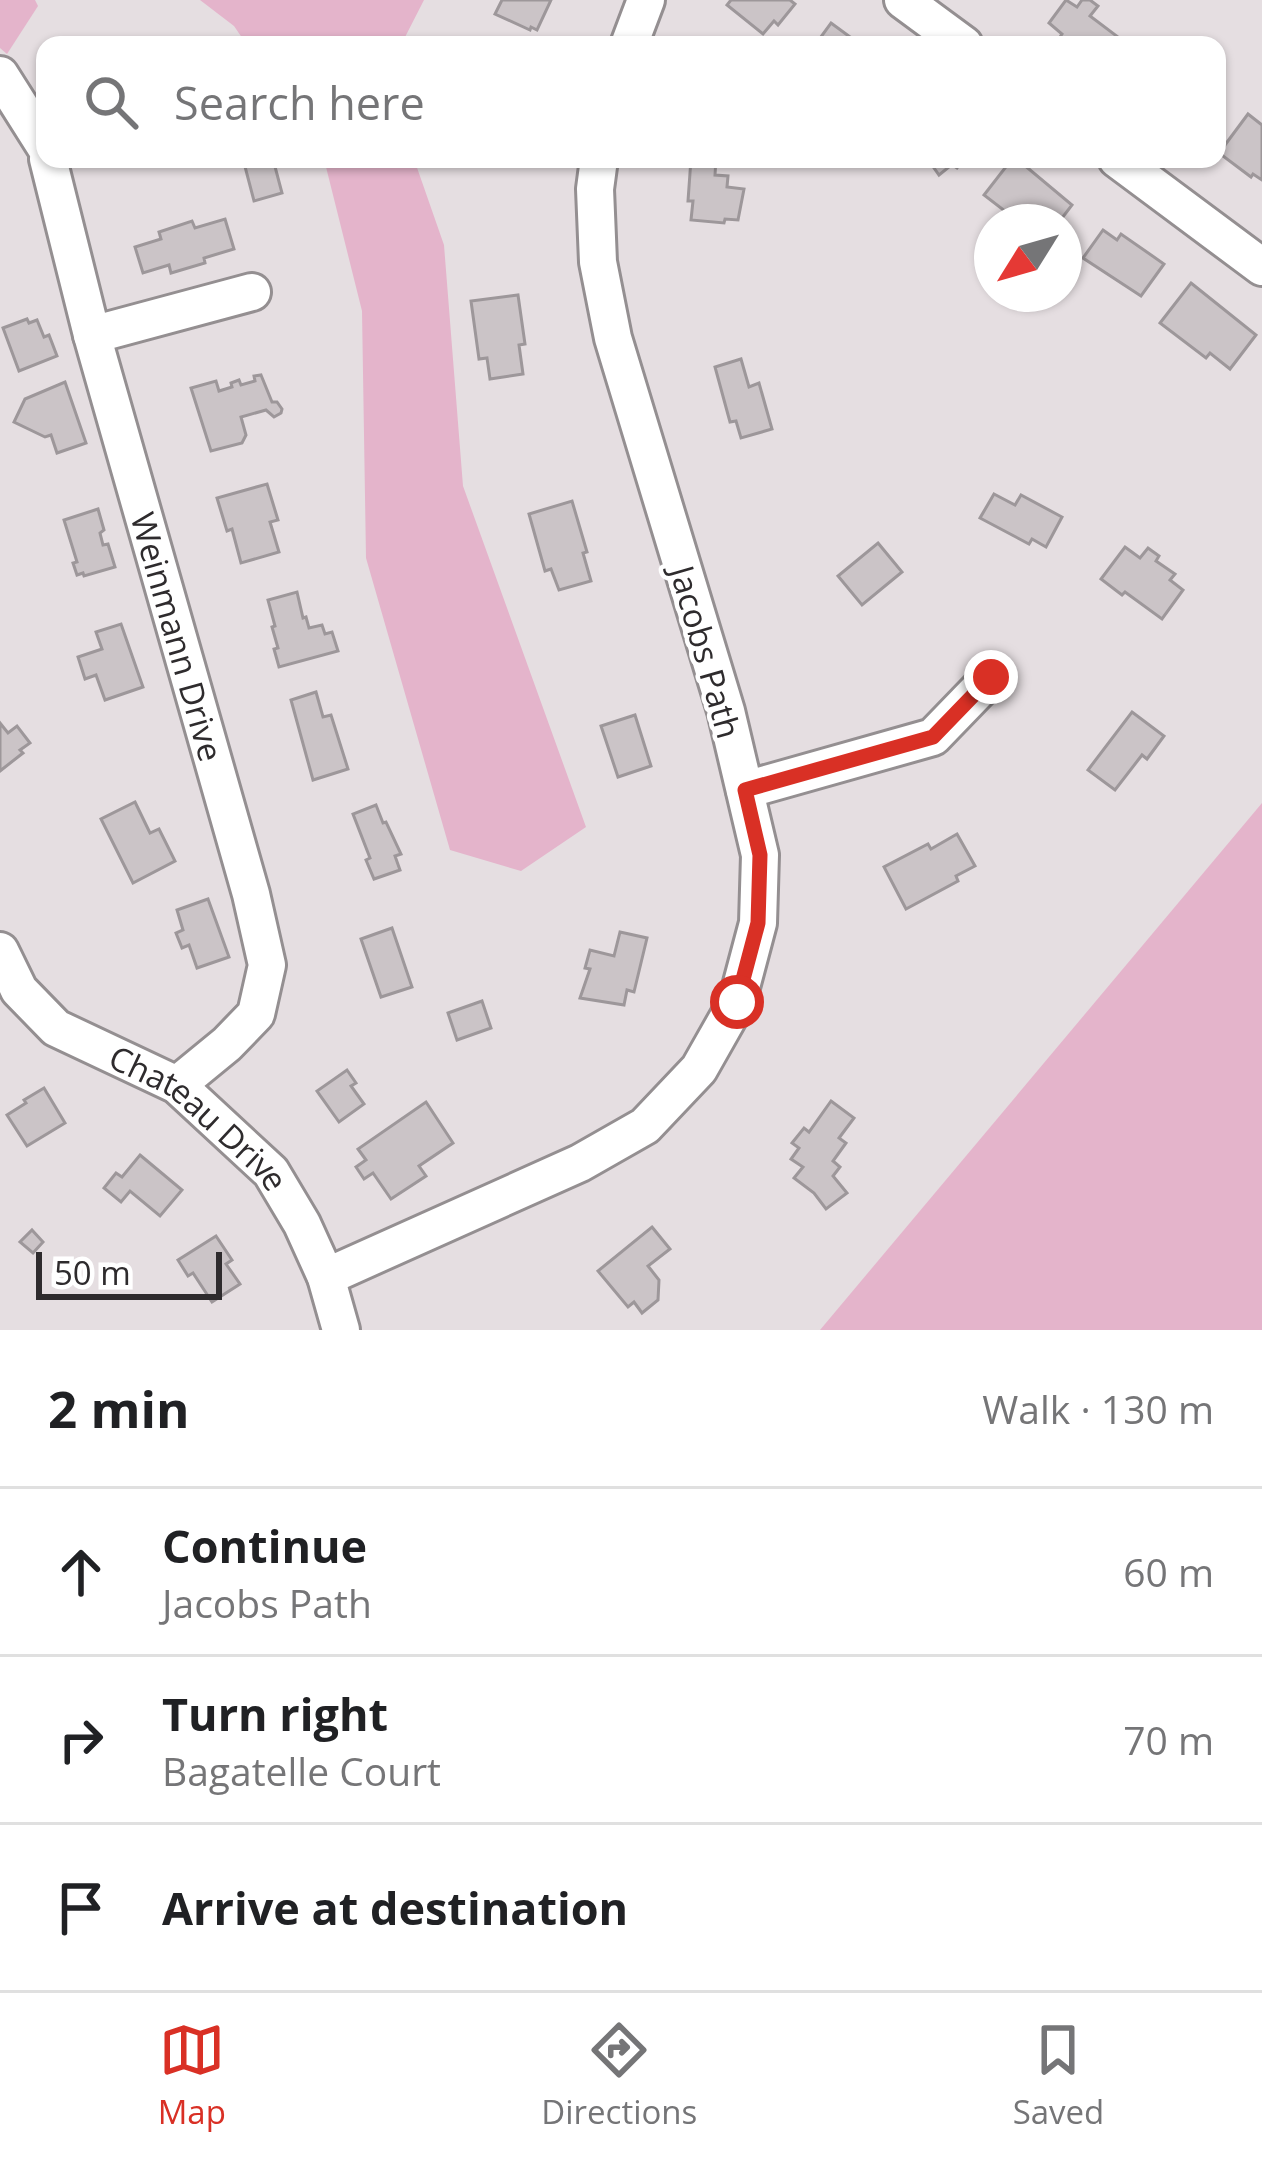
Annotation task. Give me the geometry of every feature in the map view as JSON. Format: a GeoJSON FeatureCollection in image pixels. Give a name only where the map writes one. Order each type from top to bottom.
{"type":"FeatureCollection","features":[{"type":"Feature","properties":{"kind":"street"},"geometry":{"type":"LineString","coordinates":[[632,36],[646,0]]}},
{"type":"Feature","properties":{"kind":"street"},"geometry":{"type":"LineString","coordinates":[[903,0],[952,36]]}},
{"type":"Feature","properties":{"kind":"street"},"geometry":{"type":"LineString","coordinates":[[0,75],[36,132]]}},
{"type":"Feature","properties":{"kind":"street","name":"Weinmann Drive"},"geometry":{"type":"LineString","coordinates":[[50,168],[267,965],[256,1014],[177,1085]]}},
{"type":"Feature","properties":{"kind":"street","name":"Jacobs Path"},"geometry":{"type":"LineString","coordinates":[[326,1276],[580,1163],[645,1126],[699,1070],[737,1002],[758,923],[760,855],[745,790],[613,338],[598,262],[598,168]]}},
{"type":"Feature","properties":{"kind":"street"},"geometry":{"type":"LineString","coordinates":[[1129,168],[1262,267]]}},
{"type":"Feature","properties":{"kind":"street"},"geometry":{"type":"LineString","coordinates":[[92,335],[252,292]]}},
{"type":"Feature","properties":{"kind":"street"},"geometry":{"type":"LineString","coordinates":[[745,790],[933,737],[991,677]]}},
{"type":"Feature","properties":{"kind":"street","name":"Chateau Drive"},"geometry":{"type":"LineString","coordinates":[[0,951],[10,1004],[177,1085],[271,1172],[326,1276],[341,1330]]}},
{"type":"Feature","properties":{"kind":"shaded area"},"geometry":{"type":"Polygon","coordinates":[[[0,0],[35,0],[38,6],[7,54],[0,48],[0,0]]]}},
{"type":"Feature","properties":{"kind":"shaded area"},"geometry":{"type":"Polygon","coordinates":[[[200,0],[424,0],[406,36],[241,36],[200,0]]]}},
{"type":"Feature","properties":{"kind":"shaded area"},"geometry":{"type":"Polygon","coordinates":[[[326,168],[417,168],[444,245],[463,486],[586,827],[521,871],[450,850],[366,558],[362,311],[326,168]]]}},
{"type":"Feature","properties":{"kind":"shaded area"},"geometry":{"type":"Polygon","coordinates":[[[1262,803],[1262,1330],[820,1330],[1262,803]]]}},
{"type":"Feature","properties":{"kind":"building"},"geometry":{"type":"Polygon","coordinates":[[[502,0],[551,0],[537,30],[530,30],[495,14],[502,0]]]}},
{"type":"Feature","properties":{"kind":"building"},"geometry":{"type":"Polygon","coordinates":[[[731,0],[790,0],[795,4],[778,25],[774,21],[763,34],[727,5],[731,0]]]}},
{"type":"Feature","properties":{"kind":"building"},"geometry":{"type":"Polygon","coordinates":[[[1066,0],[1077,7],[1082,0],[1090,0],[1098,6],[1090,16],[1117,36],[1061,36],[1049,23],[1066,0]]]}},
{"type":"Feature","properties":{"kind":"building"},"geometry":{"type":"Polygon","coordinates":[[[831,23],[849,36],[822,36],[831,23]]]}},
{"type":"Feature","properties":{"kind":"building"},"geometry":{"type":"Polygon","coordinates":[[[1248,114],[1262,125],[1262,180],[1226,158],[1226,144],[1248,114]]]}},
{"type":"Feature","properties":{"kind":"building"},"geometry":{"type":"Polygon","coordinates":[[[245,168],[275,168],[282,193],[254,201],[245,168]]]}},
{"type":"Feature","properties":{"kind":"building"},"geometry":{"type":"Polygon","coordinates":[[[690,168],[715,168],[715,175],[728,176],[727,187],[744,189],[738,220],[725,219],[724,223],[691,220],[693,201],[688,201],[690,168]]]}},
{"type":"Feature","properties":{"kind":"building"},"geometry":{"type":"Polygon","coordinates":[[[1005,168],[1028,168],[1071,204],[996,204],[984,195],[1005,168]]]}},
{"type":"Feature","properties":{"kind":"building"},"geometry":{"type":"Polygon","coordinates":[[[225,219],[234,249],[171,273],[169,265],[143,273],[135,247],[161,239],[159,232],[192,221],[195,228],[225,219]]]}},
{"type":"Feature","properties":{"kind":"building"},"geometry":{"type":"Polygon","coordinates":[[[1103,230],[1117,240],[1121,234],[1164,264],[1141,296],[1083,258],[1103,230]]]}},
{"type":"Feature","properties":{"kind":"building"},"geometry":{"type":"Polygon","coordinates":[[[1191,283],[1256,335],[1230,369],[1210,353],[1206,358],[1160,323],[1191,283]]]}},
{"type":"Feature","properties":{"kind":"building"},"geometry":{"type":"Polygon","coordinates":[[[518,295],[525,344],[519,345],[523,374],[490,379],[487,358],[479,359],[471,301],[518,295]]]}},
{"type":"Feature","properties":{"kind":"building"},"geometry":{"type":"Polygon","coordinates":[[[27,319],[29,323],[37,320],[57,356],[19,371],[3,328],[27,319]]]}},
{"type":"Feature","properties":{"kind":"building"},"geometry":{"type":"Polygon","coordinates":[[[741,359],[749,387],[759,383],[772,429],[741,438],[736,421],[730,422],[715,367],[741,359]]]}},
{"type":"Feature","properties":{"kind":"building"},"geometry":{"type":"Polygon","coordinates":[[[261,375],[281,413],[274,417],[266,410],[241,417],[246,435],[242,443],[211,451],[191,388],[216,381],[219,391],[261,375]]]}},
{"type":"Feature","properties":{"kind":"building"},"geometry":{"type":"Polygon","coordinates":[[[65,382],[86,443],[57,453],[51,435],[45,437],[14,422],[25,399],[65,382]]]}},
{"type":"Feature","properties":{"kind":"building"},"geometry":{"type":"Polygon","coordinates":[[[267,484],[278,520],[270,522],[279,552],[241,563],[217,498],[267,484]]]}},
{"type":"Feature","properties":{"kind":"building"},"geometry":{"type":"Polygon","coordinates":[[[994,494],[1015,505],[1021,495],[1062,517],[1046,547],[1032,539],[1029,544],[980,518],[994,494]]]}},
{"type":"Feature","properties":{"kind":"building"},"geometry":{"type":"Polygon","coordinates":[[[572,501],[591,581],[559,590],[551,569],[545,571],[529,514],[572,501]]]}},
{"type":"Feature","properties":{"kind":"building"},"geometry":{"type":"Polygon","coordinates":[[[98,509],[103,545],[108,544],[115,567],[77,575],[64,520],[98,509]]]}},
{"type":"Feature","properties":{"kind":"building"},"geometry":{"type":"Polygon","coordinates":[[[878,543],[902,572],[862,605],[838,576],[878,543]]]}},
{"type":"Feature","properties":{"kind":"building"},"geometry":{"type":"Polygon","coordinates":[[[1125,547],[1140,558],[1148,548],[1159,556],[1156,561],[1175,574],[1170,580],[1183,590],[1162,619],[1101,579],[1125,547]]]}},
{"type":"Feature","properties":{"kind":"building"},"geometry":{"type":"Polygon","coordinates":[[[297,592],[309,628],[322,625],[325,634],[332,632],[338,651],[279,667],[268,600],[297,592]]]}},
{"type":"Feature","properties":{"kind":"building"},"geometry":{"type":"Polygon","coordinates":[[[121,624],[143,687],[105,700],[96,675],[85,679],[78,657],[102,649],[96,632],[121,624]]]}},
{"type":"Feature","properties":{"kind":"building"},"geometry":{"type":"Polygon","coordinates":[[[316,692],[323,717],[331,715],[348,769],[313,780],[291,700],[316,692]]]}},
{"type":"Feature","properties":{"kind":"building"},"geometry":{"type":"Polygon","coordinates":[[[1132,712],[1164,736],[1115,790],[1088,770],[1132,712]]]}},
{"type":"Feature","properties":{"kind":"building"},"geometry":{"type":"Polygon","coordinates":[[[635,715],[651,766],[618,777],[601,726],[635,715]]]}},
{"type":"Feature","properties":{"kind":"building"},"geometry":{"type":"Polygon","coordinates":[[[0,723],[8,733],[17,726],[30,743],[0,771],[0,723]]]}},
{"type":"Feature","properties":{"kind":"building"},"geometry":{"type":"Polygon","coordinates":[[[135,802],[150,833],[159,829],[175,861],[133,883],[101,819],[135,802]]]}},
{"type":"Feature","properties":{"kind":"building"},"geometry":{"type":"Polygon","coordinates":[[[376,805],[401,854],[395,856],[400,870],[374,879],[353,814],[376,805]]]}},
{"type":"Feature","properties":{"kind":"building"},"geometry":{"type":"Polygon","coordinates":[[[957,834],[975,866],[956,876],[958,881],[906,909],[884,867],[957,834]]]}},
{"type":"Feature","properties":{"kind":"building"},"geometry":{"type":"Polygon","coordinates":[[[208,899],[229,957],[197,968],[189,945],[182,948],[176,933],[183,930],[177,910],[208,899]]]}},
{"type":"Feature","properties":{"kind":"building"},"geometry":{"type":"Polygon","coordinates":[[[392,928],[412,987],[381,997],[361,939],[392,928]]]}},
{"type":"Feature","properties":{"kind":"building"},"geometry":{"type":"Polygon","coordinates":[[[620,932],[647,938],[634,992],[627,990],[624,1005],[580,998],[590,969],[585,968],[590,950],[614,956],[620,932]]]}},
{"type":"Feature","properties":{"kind":"building"},"geometry":{"type":"Polygon","coordinates":[[[482,1001],[491,1028],[457,1040],[448,1013],[482,1001]]]}},
{"type":"Feature","properties":{"kind":"building"},"geometry":{"type":"Polygon","coordinates":[[[347,1070],[364,1104],[339,1122],[317,1091],[347,1070]]]}},
{"type":"Feature","properties":{"kind":"building"},"geometry":{"type":"Polygon","coordinates":[[[44,1088],[65,1123],[27,1146],[7,1115],[44,1088]]]}},
{"type":"Feature","properties":{"kind":"building"},"geometry":{"type":"Polygon","coordinates":[[[831,1101],[854,1118],[839,1138],[846,1143],[833,1161],[840,1167],[833,1176],[847,1193],[826,1209],[794,1178],[803,1167],[791,1159],[799,1148],[792,1143],[804,1128],[809,1132],[831,1101]]]}},
{"type":"Feature","properties":{"kind":"building"},"geometry":{"type":"Polygon","coordinates":[[[426,1102],[453,1143],[419,1166],[426,1176],[391,1199],[373,1173],[364,1179],[356,1167],[366,1160],[358,1149],[426,1102]]]}},
{"type":"Feature","properties":{"kind":"building"},"geometry":{"type":"Polygon","coordinates":[[[140,1155],[182,1190],[160,1216],[130,1191],[121,1202],[104,1188],[116,1173],[122,1177],[140,1155]]]}},
{"type":"Feature","properties":{"kind":"building"},"geometry":{"type":"Polygon","coordinates":[[[652,1227],[670,1249],[648,1266],[659,1280],[658,1300],[642,1313],[634,1302],[628,1307],[598,1271],[652,1227]]]}},
{"type":"Feature","properties":{"kind":"building"},"geometry":{"type":"Polygon","coordinates":[[[32,1230],[43,1242],[33,1253],[20,1242],[32,1230]]]}},
{"type":"Feature","properties":{"kind":"building"},"geometry":{"type":"Polygon","coordinates":[[[216,1236],[240,1284],[212,1302],[178,1260],[216,1236]]]}},
{"type":"Feature","properties":{"kind":"route"},"geometry":{"type":"LineString","coordinates":[[737,1002],[758,923],[760,855],[745,790],[933,737],[991,677]]}}]}
